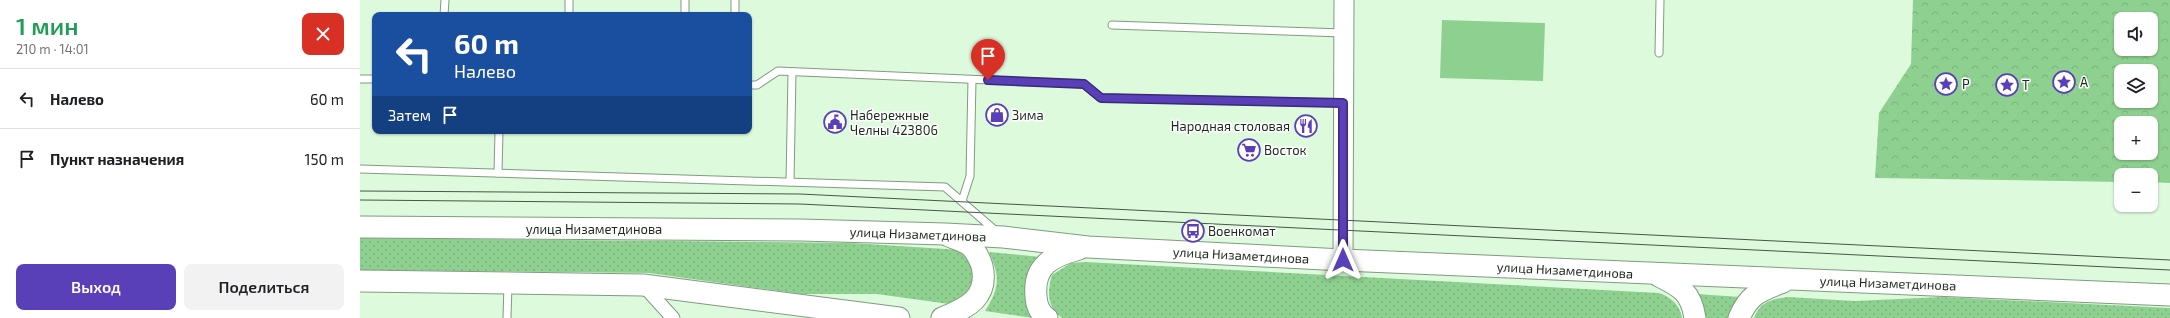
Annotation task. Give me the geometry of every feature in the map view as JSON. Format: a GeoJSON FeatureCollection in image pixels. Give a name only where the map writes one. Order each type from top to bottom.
{"type":"FeatureCollection","features":[{"type":"Feature","properties":{"kind":"main road"},"geometry":{"type":"LineString","coordinates":[[1343,260],[1344,0]]}},
{"type":"Feature","properties":{"kind":"main road","name":"улица Низаметдинова"},"geometry":{"type":"LineString","coordinates":[[360,227],[793,230],[945,234],[1004,238],[1088,247],[1343,260],[2170,295]]}},
{"type":"Feature","properties":{"kind":"main road"},"geometry":{"type":"LineString","coordinates":[[942,318],[963,310],[978,296],[985,279],[980,261],[970,245],[945,234]]}},
{"type":"Feature","properties":{"kind":"main road"},"geometry":{"type":"LineString","coordinates":[[1046,318],[1042,315],[1036,299],[1035,282],[1042,267],[1056,255],[1088,247]]}},
{"type":"Feature","properties":{"kind":"main road"},"geometry":{"type":"LineString","coordinates":[[1654,274],[1682,288],[1691,300],[1695,318]]}},
{"type":"Feature","properties":{"kind":"main road"},"geometry":{"type":"LineString","coordinates":[[1739,318],[1745,304],[1759,291],[1791,280]]}},
{"type":"Feature","properties":{"kind":"main road"},"geometry":{"type":"LineString","coordinates":[[360,281],[643,285],[899,318]]}},
{"type":"Feature","properties":{"kind":"street"},"geometry":{"type":"LineString","coordinates":[[643,285],[673,318]]}},
{"type":"Feature","properties":{"kind":"lane"},"geometry":{"type":"LineString","coordinates":[[444,12],[445,0]]}},
{"type":"Feature","properties":{"kind":"lane"},"geometry":{"type":"LineString","coordinates":[[569,0],[569,12]]}},
{"type":"Feature","properties":{"kind":"lane"},"geometry":{"type":"LineString","coordinates":[[685,0],[685,12]]}},
{"type":"Feature","properties":{"kind":"lane"},"geometry":{"type":"LineString","coordinates":[[735,0],[735,12]]}},
{"type":"Feature","properties":{"kind":"lane"},"geometry":{"type":"LineString","coordinates":[[1659,53],[1660,0]]}},
{"type":"Feature","properties":{"kind":"lane"},"geometry":{"type":"LineString","coordinates":[[1112,25],[1343,33]]}},
{"type":"Feature","properties":{"kind":"lane"},"geometry":{"type":"LineString","coordinates":[[752,85],[757,85],[778,71],[1084,84],[1101,98],[1343,103]]}},
{"type":"Feature","properties":{"kind":"lane"},"geometry":{"type":"LineString","coordinates":[[790,182],[792,72]]}},
{"type":"Feature","properties":{"kind":"lane"},"geometry":{"type":"LineString","coordinates":[[360,79],[372,79]]}},
{"type":"Feature","properties":{"kind":"lane"},"geometry":{"type":"LineString","coordinates":[[962,201],[970,176],[972,80]]}},
{"type":"Feature","properties":{"kind":"lane"},"geometry":{"type":"LineString","coordinates":[[498,173],[499,134]]}},
{"type":"Feature","properties":{"kind":"lane"},"geometry":{"type":"LineString","coordinates":[[360,169],[945,187],[1004,238]]}},
{"type":"Feature","properties":{"kind":"lane"},"geometry":{"type":"LineString","coordinates":[[507,318],[508,283]]}},
{"type":"Feature","properties":{"kind":"green space"},"geometry":{"type":"Polygon","coordinates":[[[1913,0],[2170,0],[2170,183],[2158,182],[2158,168],[2114,168],[2114,182],[1875,178],[1879,113],[1911,64],[1913,0]]]}},
{"type":"Feature","properties":{"kind":"green space"},"geometry":{"type":"Polygon","coordinates":[[[1442,20],[1545,23],[1543,81],[1440,78],[1442,20]]]}},
{"type":"Feature","properties":{"kind":"green space"},"geometry":{"type":"Polygon","coordinates":[[[360,238],[852,243],[961,250],[972,267],[973,282],[968,295],[949,304],[877,294],[801,294],[649,273],[360,270],[360,238]]]}},
{"type":"Feature","properties":{"kind":"green space"},"geometry":{"type":"Polygon","coordinates":[[[989,252],[1041,257],[1033,318],[985,311],[994,295],[997,282],[997,275],[993,260],[989,252]]]}},
{"type":"Feature","properties":{"kind":"green space"},"geometry":{"type":"Polygon","coordinates":[[[1085,262],[1659,293],[1677,305],[1682,318],[1062,318],[1053,309],[1051,304],[1049,287],[1052,275],[1071,263],[1085,262]]]}},
{"type":"Feature","properties":{"kind":"green space"},"geometry":{"type":"Polygon","coordinates":[[[1696,294],[1741,297],[1732,318],[1705,318],[1704,310],[1696,294]]]}},
{"type":"Feature","properties":{"kind":"green space"},"geometry":{"type":"Polygon","coordinates":[[[1788,297],[1855,301],[1942,297],[2170,308],[2170,318],[1754,318],[1763,304],[1772,300],[1788,297]]]}},
{"type":"Feature","properties":{"kind":"tram line"},"geometry":{"type":"LineString","coordinates":[[360,191],[800,194],[2170,260]]}},
{"type":"Feature","properties":{"kind":"tram line"},"geometry":{"type":"LineString","coordinates":[[360,200],[800,204],[2170,270]]}},
{"type":"Feature","properties":{"kind":"place","name":"А"},"geometry":{"type":"Point","coordinates":[2064,82]}},
{"type":"Feature","properties":{"kind":"place","name":"Р"},"geometry":{"type":"Point","coordinates":[1946,84]}},
{"type":"Feature","properties":{"kind":"place","name":"Т"},"geometry":{"type":"Point","coordinates":[2007,85]}},
{"type":"Feature","properties":{"kind":"place","name":"Зима"},"geometry":{"type":"Point","coordinates":[997,115]}},
{"type":"Feature","properties":{"kind":"place","name":"Набережные Челны 423806"},"geometry":{"type":"Point","coordinates":[835,122]}},
{"type":"Feature","properties":{"kind":"place","name":"Народная столовая"},"geometry":{"type":"Point","coordinates":[1306,126]}},
{"type":"Feature","properties":{"kind":"place","name":"Восток"},"geometry":{"type":"Point","coordinates":[1249,150]}},
{"type":"Feature","properties":{"kind":"place","name":"Военкомат"},"geometry":{"type":"Point","coordinates":[1193,231]}},
{"type":"Feature","properties":{"kind":"route"},"geometry":{"type":"LineString","coordinates":[[988,80],[1084,84],[1101,98],[1343,103],[1343,260]]}}]}
